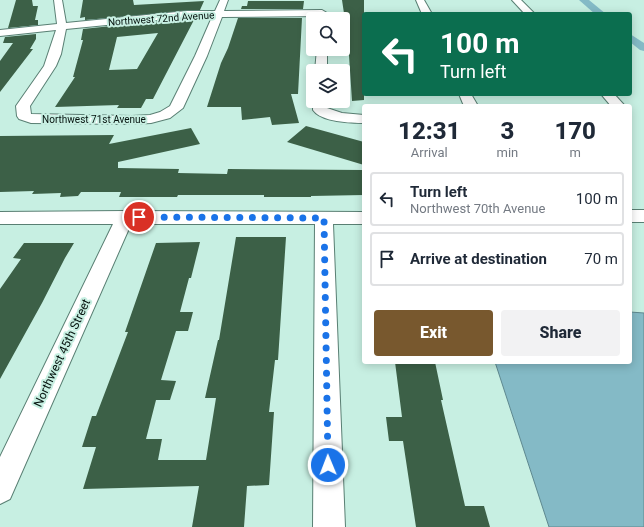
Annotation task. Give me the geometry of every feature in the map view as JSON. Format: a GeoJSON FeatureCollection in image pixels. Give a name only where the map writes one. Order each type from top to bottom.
{"type":"FeatureCollection","features":[{"type":"Feature","properties":{"kind":"street"},"geometry":{"type":"LineString","coordinates":[[58,0],[62,26]]}},
{"type":"Feature","properties":{"kind":"street"},"geometry":{"type":"LineString","coordinates":[[218,14],[224,0]]}},
{"type":"Feature","properties":{"kind":"street"},"geometry":{"type":"LineString","coordinates":[[420,0],[426,12]]}},
{"type":"Feature","properties":{"kind":"street"},"geometry":{"type":"LineString","coordinates":[[516,0],[528,12]]}},
{"type":"Feature","properties":{"kind":"street","name":"Northwest 72nd Avenue"},"geometry":{"type":"LineString","coordinates":[[0,33],[187,14],[306,13]]}},
{"type":"Feature","properties":{"kind":"street","name":"Northwest 71st Avenue"},"geometry":{"type":"LineString","coordinates":[[62,26],[55,54],[50,66],[23,106],[24,116],[30,119],[151,119],[165,115],[176,108],[201,56],[218,14]]}},
{"type":"Feature","properties":{"kind":"street"},"geometry":{"type":"LineString","coordinates":[[609,96],[616,104]]}},
{"type":"Feature","properties":{"kind":"street"},"geometry":{"type":"LineString","coordinates":[[320,108],[320,110],[332,116],[347,119],[362,119]]}},
{"type":"Feature","properties":{"kind":"street"},"geometry":{"type":"LineString","coordinates":[[632,216],[644,216]]}},
{"type":"Feature","properties":{"kind":"street","name":"Northwest 45th Street"},"geometry":{"type":"LineString","coordinates":[[0,489],[125,217]]}},
{"type":"Feature","properties":{"kind":"street"},"geometry":{"type":"LineString","coordinates":[[0,218],[362,218]]}},
{"type":"Feature","properties":{"kind":"street"},"geometry":{"type":"LineString","coordinates":[[324,218],[329,527]]}},
{"type":"Feature","properties":{"kind":"water"},"geometry":{"type":"Polygon","coordinates":[[[632,312],[644,313],[644,527],[549,527],[496,364],[632,364],[632,312]]]}},
{"type":"Feature","properties":{"kind":"building"},"geometry":{"type":"Polygon","coordinates":[[[16,0],[32,0],[33,6],[38,6],[35,20],[38,20],[38,25],[8,28],[16,0]]]}},
{"type":"Feature","properties":{"kind":"building"},"geometry":{"type":"Polygon","coordinates":[[[83,0],[133,0],[134,5],[204,1],[200,10],[85,20],[85,17],[80,18],[83,0]]]}},
{"type":"Feature","properties":{"kind":"building"},"geometry":{"type":"Polygon","coordinates":[[[342,0],[364,0],[364,12],[362,12],[362,96],[364,96],[364,100],[352,101],[350,64],[350,12],[344,12],[342,0]]]}},
{"type":"Feature","properties":{"kind":"building"},"geometry":{"type":"Polygon","coordinates":[[[248,1],[304,1],[303,9],[241,9],[242,6],[247,6],[248,1]]]}},
{"type":"Feature","properties":{"kind":"building"},"geometry":{"type":"Polygon","coordinates":[[[195,18],[153,99],[146,99],[141,108],[117,108],[119,105],[55,107],[75,77],[73,77],[83,40],[81,40],[83,29],[195,18]],[[158,33],[117,37],[109,70],[137,69],[158,33]]]}},
{"type":"Feature","properties":{"kind":"building"},"geometry":{"type":"Polygon","coordinates":[[[238,18],[302,18],[298,94],[291,94],[299,123],[272,125],[270,117],[242,120],[241,107],[207,107],[221,63],[228,48],[238,18]]]}},
{"type":"Feature","properties":{"kind":"building"},"geometry":{"type":"Polygon","coordinates":[[[36,34],[36,39],[30,49],[33,49],[0,92],[0,61],[13,43],[3,43],[5,37],[36,34]]]}},
{"type":"Feature","properties":{"kind":"building"},"geometry":{"type":"Polygon","coordinates":[[[306,126],[362,141],[362,164],[287,142],[306,126]]]}},
{"type":"Feature","properties":{"kind":"building"},"geometry":{"type":"Polygon","coordinates":[[[191,128],[200,144],[118,162],[118,168],[179,169],[178,173],[227,174],[228,169],[362,170],[362,195],[311,197],[264,197],[264,195],[178,195],[177,197],[119,197],[121,192],[81,192],[78,196],[60,197],[61,193],[32,194],[34,191],[0,192],[0,136],[114,135],[109,144],[191,128]]]}},
{"type":"Feature","properties":{"kind":"building"},"geometry":{"type":"Polygon","coordinates":[[[236,237],[286,237],[278,360],[275,360],[269,412],[274,412],[269,485],[247,486],[244,527],[192,527],[199,486],[83,489],[96,447],[82,447],[92,416],[96,416],[128,332],[125,332],[156,243],[200,242],[191,278],[189,278],[180,312],[193,312],[188,331],[176,331],[161,380],[176,381],[170,400],[156,400],[146,439],[162,439],[158,460],[206,460],[216,398],[205,398],[219,340],[236,237]]]}},
{"type":"Feature","properties":{"kind":"building"},"geometry":{"type":"Polygon","coordinates":[[[24,243],[74,243],[0,379],[0,289],[21,259],[13,258],[24,243]]]}},
{"type":"Feature","properties":{"kind":"building"},"geometry":{"type":"Polygon","coordinates":[[[395,364],[435,364],[443,400],[441,400],[465,506],[484,506],[490,527],[416,527],[403,441],[389,441],[386,417],[402,417],[395,364]]]}},
{"type":"Feature","properties":{"kind":"waterway"},"geometry":{"type":"LineString","coordinates":[[583,0],[598,12]]}},
{"type":"Feature","properties":{"kind":"waterway"},"geometry":{"type":"LineString","coordinates":[[632,39],[644,48]]}},
{"type":"Feature","properties":{"kind":"route"},"geometry":{"type":"LineString","coordinates":[[139,217],[324,218],[328,465]]}}]}
